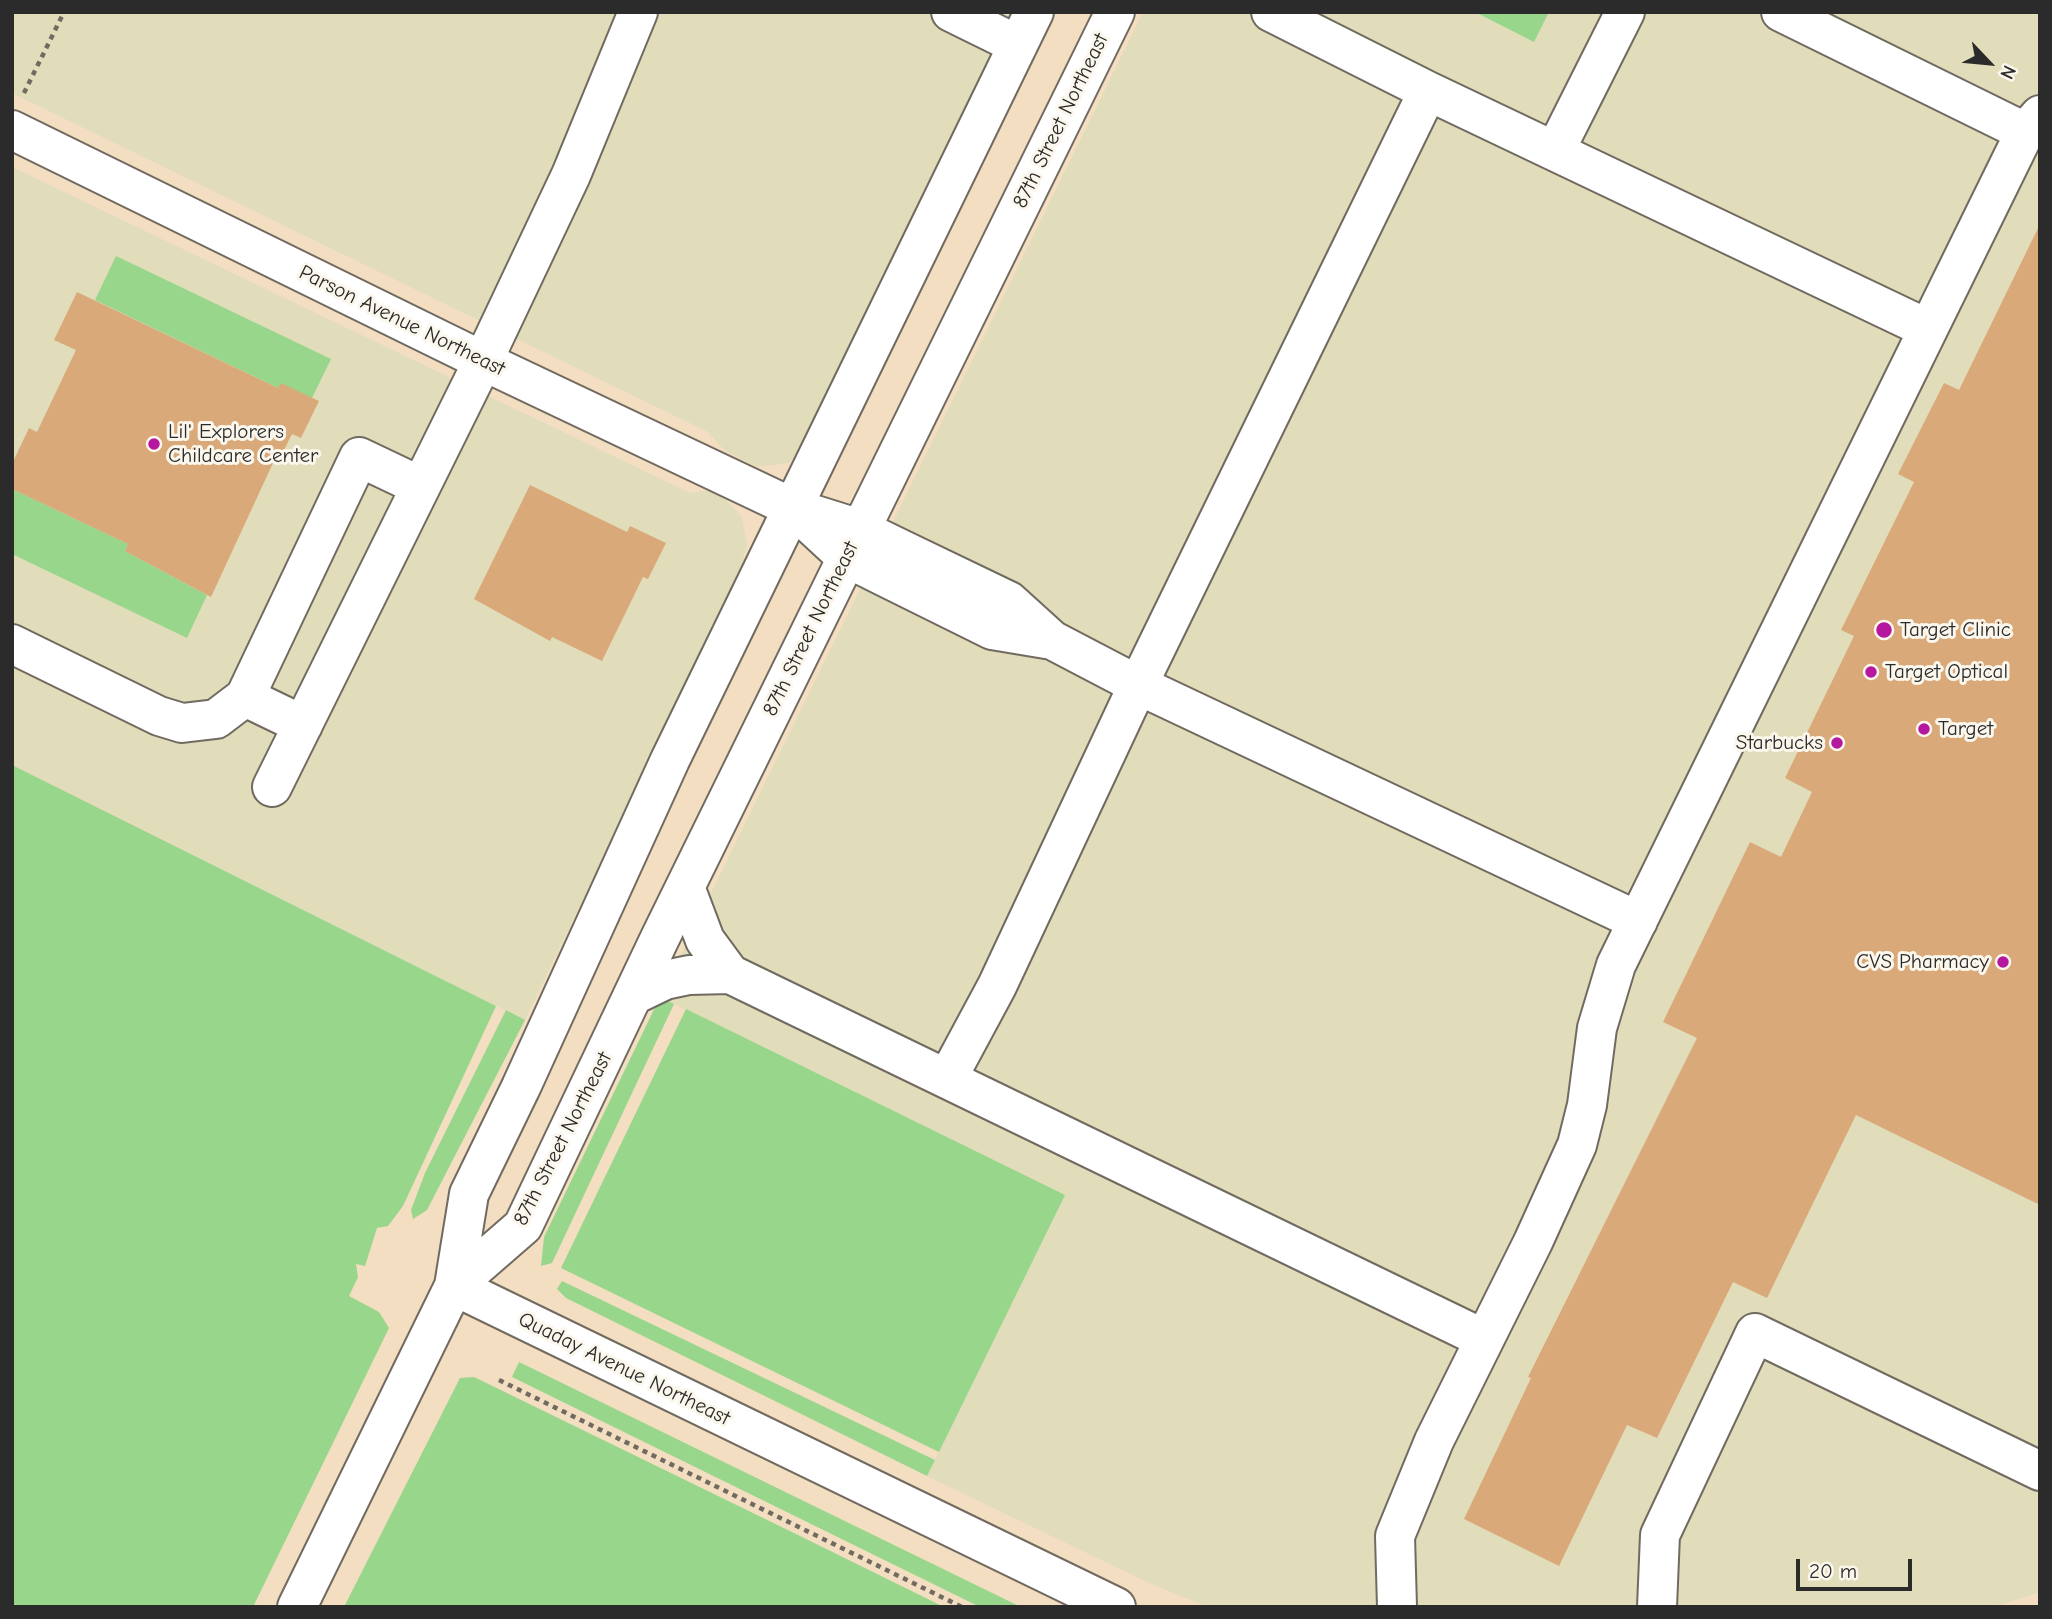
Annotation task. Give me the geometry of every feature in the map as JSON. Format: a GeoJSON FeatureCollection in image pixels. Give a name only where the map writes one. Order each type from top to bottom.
{"type":"FeatureCollection","features":[{"type":"Feature","properties":{"kind":"street"},"geometry":{"type":"LineString","coordinates":[[272,787],[483,361],[570,175],[638,12]]}},
{"type":"Feature","properties":{"kind":"street"},"geometry":{"type":"LineString","coordinates":[[297,1607],[454,1286],[469,1194],[522,1087],[670,760],[1026,29],[951,12]]}},
{"type":"Feature","properties":{"kind":"street","name":"87th Street Northeast"},"geometry":{"type":"LineString","coordinates":[[454,1286],[523,1226],[685,887],[1115,12]]}},
{"type":"Feature","properties":{"kind":"street"},"geometry":{"type":"LineString","coordinates":[[1271,12],[1428,91],[1928,329]]}},
{"type":"Feature","properties":{"kind":"street"},"geometry":{"type":"LineString","coordinates":[[1555,150],[1625,12]]}},
{"type":"Feature","properties":{"kind":"street"},"geometry":{"type":"LineString","coordinates":[[1397,1607],[1395,1536],[1434,1441],[1577,1145],[1587,1105],[1597,1028],[1616,965],[2032,123],[1782,12]]}},
{"type":"Feature","properties":{"kind":"street"},"geometry":{"type":"LineString","coordinates":[[947,1079],[997,985],[1139,685],[1428,91]]}},
{"type":"Feature","properties":{"kind":"street","name":"Parson Avenue Northeast"},"geometry":{"type":"LineString","coordinates":[[17,114],[483,361],[793,508],[992,630],[1052,640],[1139,685],[1637,921]]}},
{"type":"Feature","properties":{"kind":"street"},"geometry":{"type":"LineString","coordinates":[[12,644],[159,716],[182,723],[216,719],[245,697],[359,457],[419,486]]}},
{"type":"Feature","properties":{"kind":"street"},"geometry":{"type":"LineString","coordinates":[[245,697],[303,724]]}},
{"type":"Feature","properties":{"kind":"street"},"geometry":{"type":"LineString","coordinates":[[685,887],[705,940],[730,974]]}},
{"type":"Feature","properties":{"kind":"street"},"geometry":{"type":"LineString","coordinates":[[634,995],[664,981],[689,975],[730,974],[1484,1339]]}},
{"type":"Feature","properties":{"kind":"street","name":"Quaday Avenue Northeast"},"geometry":{"type":"LineString","coordinates":[[454,1286],[1116,1607]]}},
{"type":"Feature","properties":{"kind":"street"},"geometry":{"type":"LineString","coordinates":[[1657,1607],[1660,1535],[1755,1333],[2040,1471]]}},
{"type":"Feature","properties":{"kind":"path"},"geometry":{"type":"LineString","coordinates":[[17,114],[64,12]]}},
{"type":"Feature","properties":{"kind":"path"},"geometry":{"type":"LineString","coordinates":[[499,1380],[962,1607]]}},
{"type":"Feature","properties":{"kind":"shaded area"},"geometry":{"type":"Polygon","coordinates":[[[12,12],[1013,12],[799,452],[788,463],[757,467],[724,450],[708,432],[12,93],[12,12]]]}},
{"type":"Feature","properties":{"kind":"shaded area"},"geometry":{"type":"Polygon","coordinates":[[[1143,12],[1475,12],[1534,42],[1549,12],[2040,12],[2040,1592],[2003,1604],[1966,1607],[1208,1607],[1147,1582],[927,1476],[1064,1195],[660,997],[1143,12]]]}},
{"type":"Feature","properties":{"kind":"shaded area"},"geometry":{"type":"Polygon","coordinates":[[[12,167],[690,493],[707,491],[720,494],[742,517],[747,546],[737,579],[525,1020],[12,765],[12,167]]]}},
{"type":"Feature","properties":{"kind":"green space"},"geometry":{"type":"Polygon","coordinates":[[[1475,12],[1549,12],[1534,42],[1475,12]]]}},
{"type":"Feature","properties":{"kind":"green space"},"geometry":{"type":"Polygon","coordinates":[[[116,256],[331,359],[312,398],[281,384],[278,388],[95,300],[116,256]]]}},
{"type":"Feature","properties":{"kind":"green space"},"geometry":{"type":"Polygon","coordinates":[[[12,489],[128,544],[125,551],[207,595],[187,638],[12,554],[12,489]]]}},
{"type":"Feature","properties":{"kind":"green space"},"geometry":{"type":"Polygon","coordinates":[[[12,765],[496,1006],[403,1206],[388,1226],[377,1228],[365,1266],[356,1264],[358,1277],[349,1296],[379,1312],[389,1328],[253,1607],[12,1607],[12,765]]]}},
{"type":"Feature","properties":{"kind":"green space"},"geometry":{"type":"Polygon","coordinates":[[[660,997],[674,1004],[552,1263],[541,1266],[544,1237],[660,997]]]}},
{"type":"Feature","properties":{"kind":"green space"},"geometry":{"type":"Polygon","coordinates":[[[686,1009],[1065,1195],[939,1452],[561,1268],[686,1009]]]}},
{"type":"Feature","properties":{"kind":"green space"},"geometry":{"type":"Polygon","coordinates":[[[506,1010],[525,1020],[427,1210],[413,1219],[411,1210],[425,1173],[506,1010]]]}},
{"type":"Feature","properties":{"kind":"green space"},"geometry":{"type":"Polygon","coordinates":[[[562,1281],[935,1460],[927,1476],[566,1298],[557,1289],[562,1281]]]}},
{"type":"Feature","properties":{"kind":"green space"},"geometry":{"type":"Polygon","coordinates":[[[519,1362],[1021,1607],[980,1607],[512,1377],[519,1362]]]}},
{"type":"Feature","properties":{"kind":"green space"},"geometry":{"type":"Polygon","coordinates":[[[474,1377],[944,1607],[344,1607],[460,1378],[474,1377]]]}},
{"type":"Feature","properties":{"kind":"building","name":"Target"},"geometry":{"type":"Polygon","coordinates":[[[2040,224],[2040,1205],[1856,1115],[1767,1298],[1733,1282],[1657,1438],[1627,1425],[1559,1566],[1464,1519],[1531,1378],[1528,1377],[1697,1038],[1663,1022],[1750,842],[1781,857],[1812,792],[1785,778],[1854,636],[1841,630],[1914,482],[1898,474],[1944,383],[1959,390],[2040,224]]]}},
{"type":"Feature","properties":{"kind":"building","name":"Lil' Explorers Childcare Center"},"geometry":{"type":"Polygon","coordinates":[[[77,292],[278,388],[281,383],[319,401],[301,438],[292,434],[283,452],[279,450],[211,597],[125,551],[128,544],[12,489],[12,464],[29,428],[37,432],[76,350],[54,340],[77,292]]]}},
{"type":"Feature","properties":{"kind":"building"},"geometry":{"type":"Polygon","coordinates":[[[530,485],[627,532],[630,526],[666,543],[648,579],[643,577],[602,661],[552,637],[550,641],[474,599],[530,485]]]}},
{"type":"Feature","properties":{"kind":"place","name":"Lil' Explorers Childcare Center"},"geometry":{"type":"Point","coordinates":[154,444]}},
{"type":"Feature","properties":{"kind":"place","name":"Target Clinic"},"geometry":{"type":"Point","coordinates":[1884,630]}},
{"type":"Feature","properties":{"kind":"place","name":"Target Optical"},"geometry":{"type":"Point","coordinates":[1871,672]}},
{"type":"Feature","properties":{"kind":"place","name":"Target"},"geometry":{"type":"Point","coordinates":[1924,729]}},
{"type":"Feature","properties":{"kind":"place","name":"Starbucks"},"geometry":{"type":"Point","coordinates":[1837,743]}},
{"type":"Feature","properties":{"kind":"place","name":"CVS Pharmacy"},"geometry":{"type":"Point","coordinates":[2003,962]}}]}
